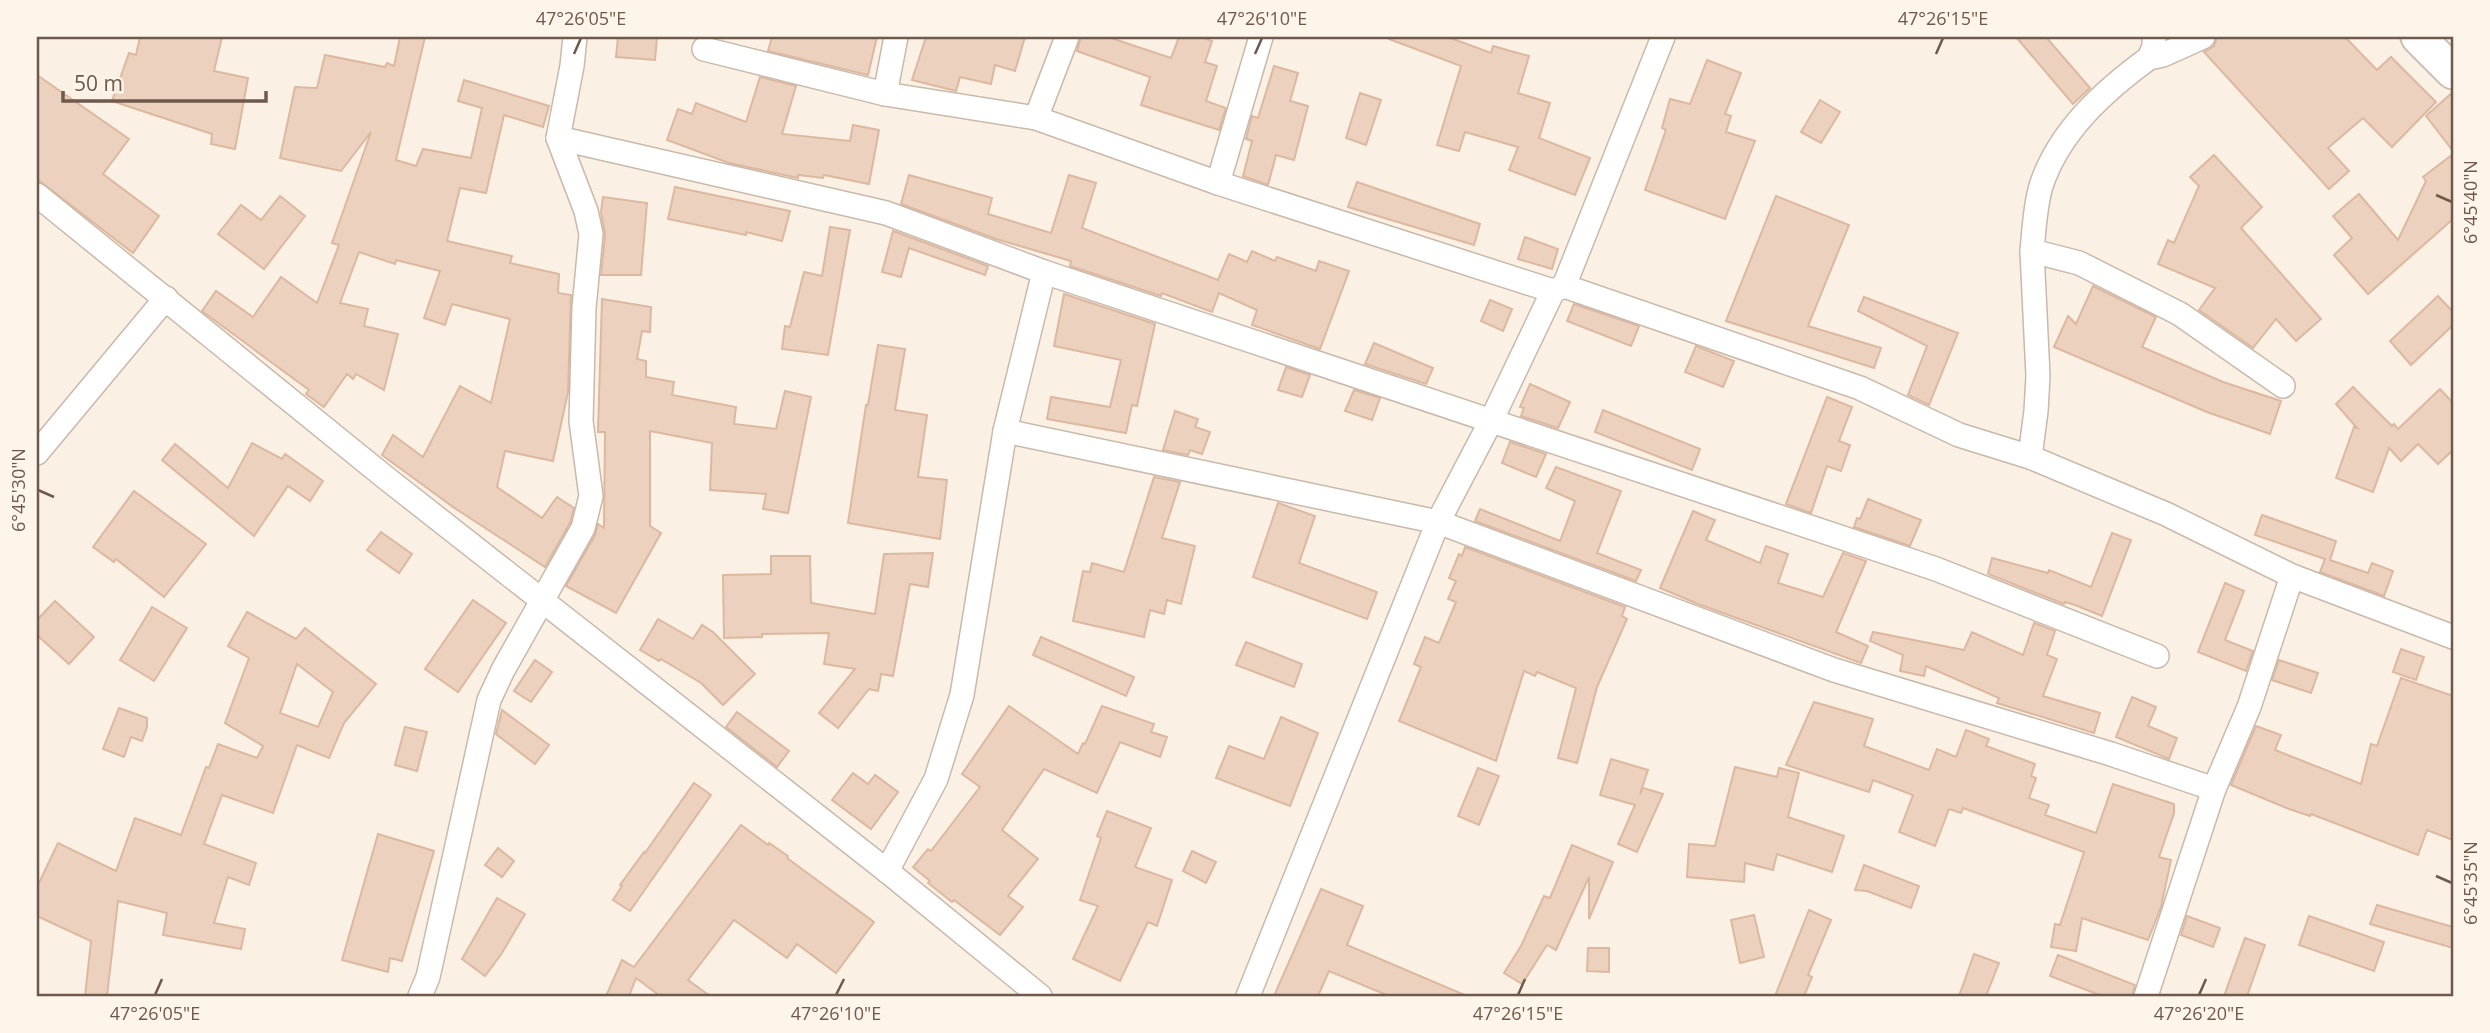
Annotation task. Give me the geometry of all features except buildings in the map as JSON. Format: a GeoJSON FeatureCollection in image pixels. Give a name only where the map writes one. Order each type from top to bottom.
{"type":"FeatureCollection","features":[{"type":"Feature","properties":{"kind":"main road"},"geometry":{"type":"LineString","coordinates":[[2418,37],[2453,72]]}},
{"type":"Feature","properties":{"kind":"street"},"geometry":{"type":"LineString","coordinates":[[420,996],[428,977],[489,700],[541,600],[583,528],[591,496],[580,421],[584,308],[591,234],[586,211],[558,138],[575,37]]}},
{"type":"Feature","properties":{"kind":"street"},"geometry":{"type":"LineString","coordinates":[[885,94],[896,37]]}},
{"type":"Feature","properties":{"kind":"street"},"geometry":{"type":"LineString","coordinates":[[1036,118],[1067,37]]}},
{"type":"Feature","properties":{"kind":"street"},"geometry":{"type":"LineString","coordinates":[[1218,183],[1261,37]]}},
{"type":"Feature","properties":{"kind":"street"},"geometry":{"type":"LineString","coordinates":[[1248,996],[1438,522],[1559,288],[1663,37]]}},
{"type":"Feature","properties":{"kind":"street"},"geometry":{"type":"LineString","coordinates":[[2030,457],[2038,376],[2032,251],[2041,187],[2053,158],[2069,132],[2151,47],[2163,55],[2203,37]]}},
{"type":"Feature","properties":{"kind":"street"},"geometry":{"type":"LineString","coordinates":[[704,49],[885,94],[1036,118],[1218,183],[1559,288],[1860,388],[1959,435],[2030,457],[2166,514],[2292,576],[2453,637]]}},
{"type":"Feature","properties":{"kind":"street"},"geometry":{"type":"LineString","coordinates":[[558,138],[886,213],[1044,272],[1936,569],[2157,656]]}},
{"type":"Feature","properties":{"kind":"street"},"geometry":{"type":"LineString","coordinates":[[37,195],[376,469],[887,871],[1040,996]]}},
{"type":"Feature","properties":{"kind":"street"},"geometry":{"type":"LineString","coordinates":[[2032,251],[2079,263],[2180,314],[2283,386]]}},
{"type":"Feature","properties":{"kind":"street"},"geometry":{"type":"LineString","coordinates":[[887,871],[936,779],[962,695],[1005,431],[1044,272]]}},
{"type":"Feature","properties":{"kind":"street"},"geometry":{"type":"LineString","coordinates":[[37,453],[166,299]]}},
{"type":"Feature","properties":{"kind":"street"},"geometry":{"type":"LineString","coordinates":[[1005,431],[1438,522],[1834,670],[2111,754],[2214,789]]}},
{"type":"Feature","properties":{"kind":"street"},"geometry":{"type":"LineString","coordinates":[[2146,996],[2214,789],[2249,706],[2292,576]]}}]}
